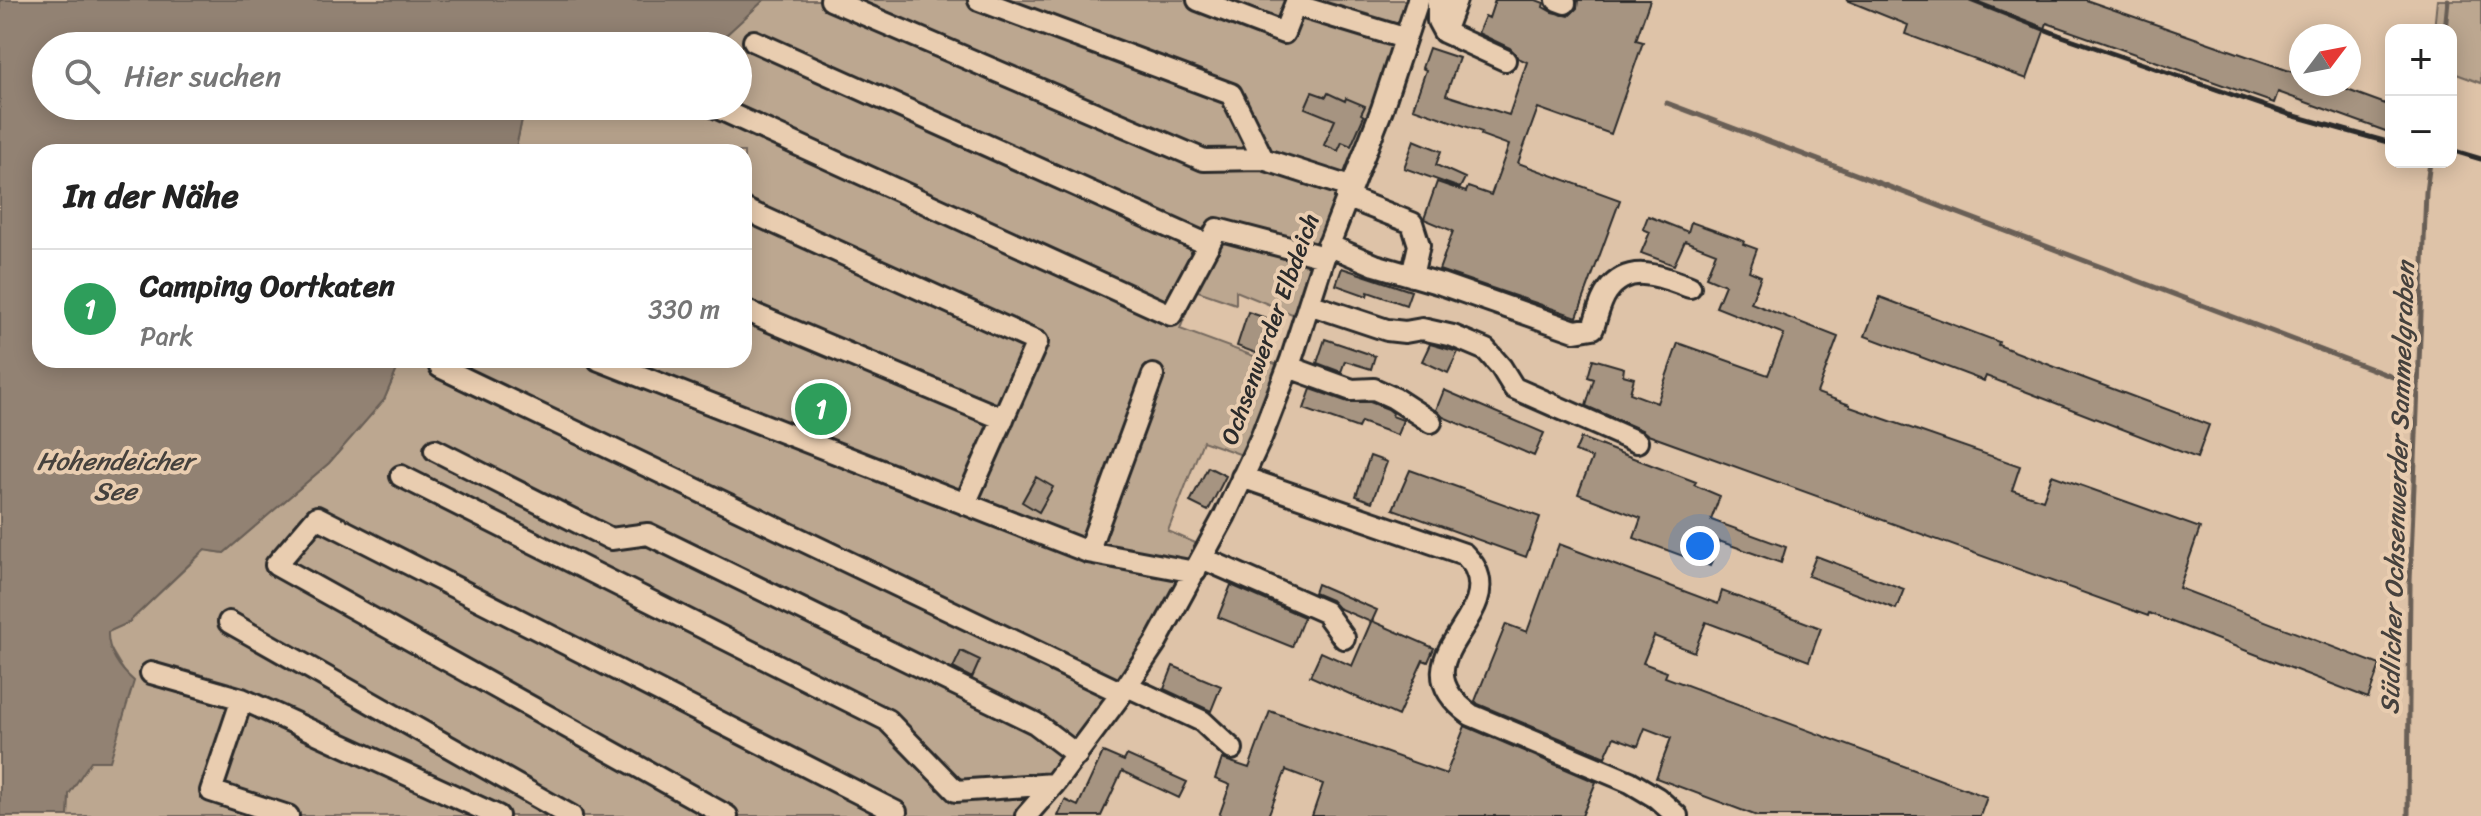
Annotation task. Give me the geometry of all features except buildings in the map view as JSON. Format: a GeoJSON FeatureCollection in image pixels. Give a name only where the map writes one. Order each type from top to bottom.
{"type":"FeatureCollection","features":[{"type":"Feature","properties":{"kind":"street"},"geometry":{"type":"LineString","coordinates":[[831,0],[1204,160],[1263,159],[1348,192],[1412,223],[1419,245],[1412,276]]}},
{"type":"Feature","properties":{"kind":"street"},"geometry":{"type":"LineString","coordinates":[[979,0],[1231,94],[1263,159]]}},
{"type":"Feature","properties":{"kind":"street"},"geometry":{"type":"LineString","coordinates":[[1198,0],[1284,33],[1296,2],[1404,38]]}},
{"type":"Feature","properties":{"kind":"street","name":"Ochsenwerder Elbdeich"},"geometry":{"type":"LineString","coordinates":[[1026,816],[1077,755],[1156,642],[1199,565],[1242,477],[1289,367],[1326,251],[1382,109],[1418,0]]}},
{"type":"Feature","properties":{"kind":"street"},"geometry":{"type":"LineString","coordinates":[[1438,0],[1438,21],[1444,32],[1505,60]]}},
{"type":"Feature","properties":{"kind":"street"},"geometry":{"type":"LineString","coordinates":[[1444,32],[1456,0]]}},
{"type":"Feature","properties":{"kind":"street"},"geometry":{"type":"LineString","coordinates":[[754,41],[1209,245]]}},
{"type":"Feature","properties":{"kind":"street"},"geometry":{"type":"LineString","coordinates":[[744,120],[1171,315],[1217,229],[1326,251],[1441,284],[1575,331],[1593,328],[1606,293],[1617,282],[1635,274],[1652,273],[1690,287]]}},
{"type":"Feature","properties":{"kind":"street"},"geometry":{"type":"LineString","coordinates":[[752,213],[1037,342],[965,504]]}},
{"type":"Feature","properties":{"kind":"street"},"geometry":{"type":"LineString","coordinates":[[1309,304],[1387,330],[1433,330],[1486,350],[1514,388],[1637,442]]}},
{"type":"Feature","properties":{"kind":"street"},"geometry":{"type":"LineString","coordinates":[[752,313],[1003,419]]}},
{"type":"Feature","properties":{"kind":"street"},"geometry":{"type":"LineString","coordinates":[[1289,367],[1352,390],[1374,389],[1431,422]]}},
{"type":"Feature","properties":{"kind":"street"},"geometry":{"type":"LineString","coordinates":[[442,368],[1125,690],[1202,721],[1232,749]]}},
{"type":"Feature","properties":{"kind":"street"},"geometry":{"type":"LineString","coordinates":[[619,368],[1088,552],[1199,565],[1325,612],[1344,638]]}},
{"type":"Feature","properties":{"kind":"street"},"geometry":{"type":"LineString","coordinates":[[1088,552],[1153,375]]}},
{"type":"Feature","properties":{"kind":"street"},"geometry":{"type":"LineString","coordinates":[[435,450],[611,539],[648,534],[1035,723],[1077,755]]}},
{"type":"Feature","properties":{"kind":"street"},"geometry":{"type":"LineString","coordinates":[[401,476],[887,720],[956,791],[1054,784]]}},
{"type":"Feature","properties":{"kind":"street"},"geometry":{"type":"LineString","coordinates":[[1242,477],[1464,554],[1476,569],[1479,588],[1472,611],[1442,664],[1444,685],[1454,703],[1471,715],[1630,782],[1657,798],[1677,816]]}},
{"type":"Feature","properties":{"kind":"street"},"geometry":{"type":"LineString","coordinates":[[727,816],[276,565],[317,517],[896,812],[895,816]]}},
{"type":"Feature","properties":{"kind":"street"},"geometry":{"type":"LineString","coordinates":[[229,622],[571,816]]}},
{"type":"Feature","properties":{"kind":"street"},"geometry":{"type":"LineString","coordinates":[[151,673],[242,699],[498,816]]}},
{"type":"Feature","properties":{"kind":"street"},"geometry":{"type":"LineString","coordinates":[[242,699],[211,791],[288,816]]}},
{"type":"Feature","properties":{"kind":"shaded area"},"geometry":{"type":"Polygon","coordinates":[[[764,0],[1410,0],[1297,316],[1236,291],[1236,304],[1195,290],[1180,329],[1281,366],[1242,455],[1203,441],[1168,531],[1200,545],[1132,665],[1037,792],[1014,816],[68,816],[69,794],[91,760],[125,673],[107,643],[107,632],[128,623],[205,550],[224,553],[329,463],[384,400],[398,368],[752,368],[752,144],[517,144],[522,120],[752,120],[752,32],[729,32],[764,0]]]}},
{"type":"Feature","properties":{"kind":"shaded area"},"geometry":{"type":"Polygon","coordinates":[[[2437,0],[2481,0],[2481,83],[2457,74],[2457,24],[2435,24],[2437,0]]]}},
{"type":"Feature","properties":{"kind":"water","name":"Hohendeicher See"},"geometry":{"type":"Polygon","coordinates":[[[0,0],[764,0],[729,32],[32,32],[32,120],[522,120],[517,144],[32,144],[32,368],[398,368],[384,400],[329,463],[224,553],[204,550],[128,623],[108,632],[115,659],[134,681],[110,761],[91,761],[69,794],[68,816],[0,816],[0,0]]]}},
{"type":"Feature","properties":{"kind":"waterway","name":"Südlicher Ochsenwerder Sammelgraben"},"geometry":{"type":"LineString","coordinates":[[2446,24],[2448,0]]}},
{"type":"Feature","properties":{"kind":"waterway"},"geometry":{"type":"LineString","coordinates":[[1667,103],[2398,379]]}},
{"type":"Feature","properties":{"kind":"waterway","name":"Südlicher Ochsenwerder Sammelgraben"},"geometry":{"type":"LineString","coordinates":[[2408,816],[2410,582],[2429,168]]}},
{"type":"Feature","properties":{"kind":"railway"},"geometry":{"type":"LineString","coordinates":[[1970,0],[2059,35],[2291,115],[2385,141]]}},
{"type":"Feature","properties":{"kind":"railway"},"geometry":{"type":"LineString","coordinates":[[2457,152],[2481,159]]}},
{"type":"Feature","properties":{"kind":"place","name":"Camping Oortkaten"},"geometry":{"type":"Point","coordinates":[821,409]}}]}
